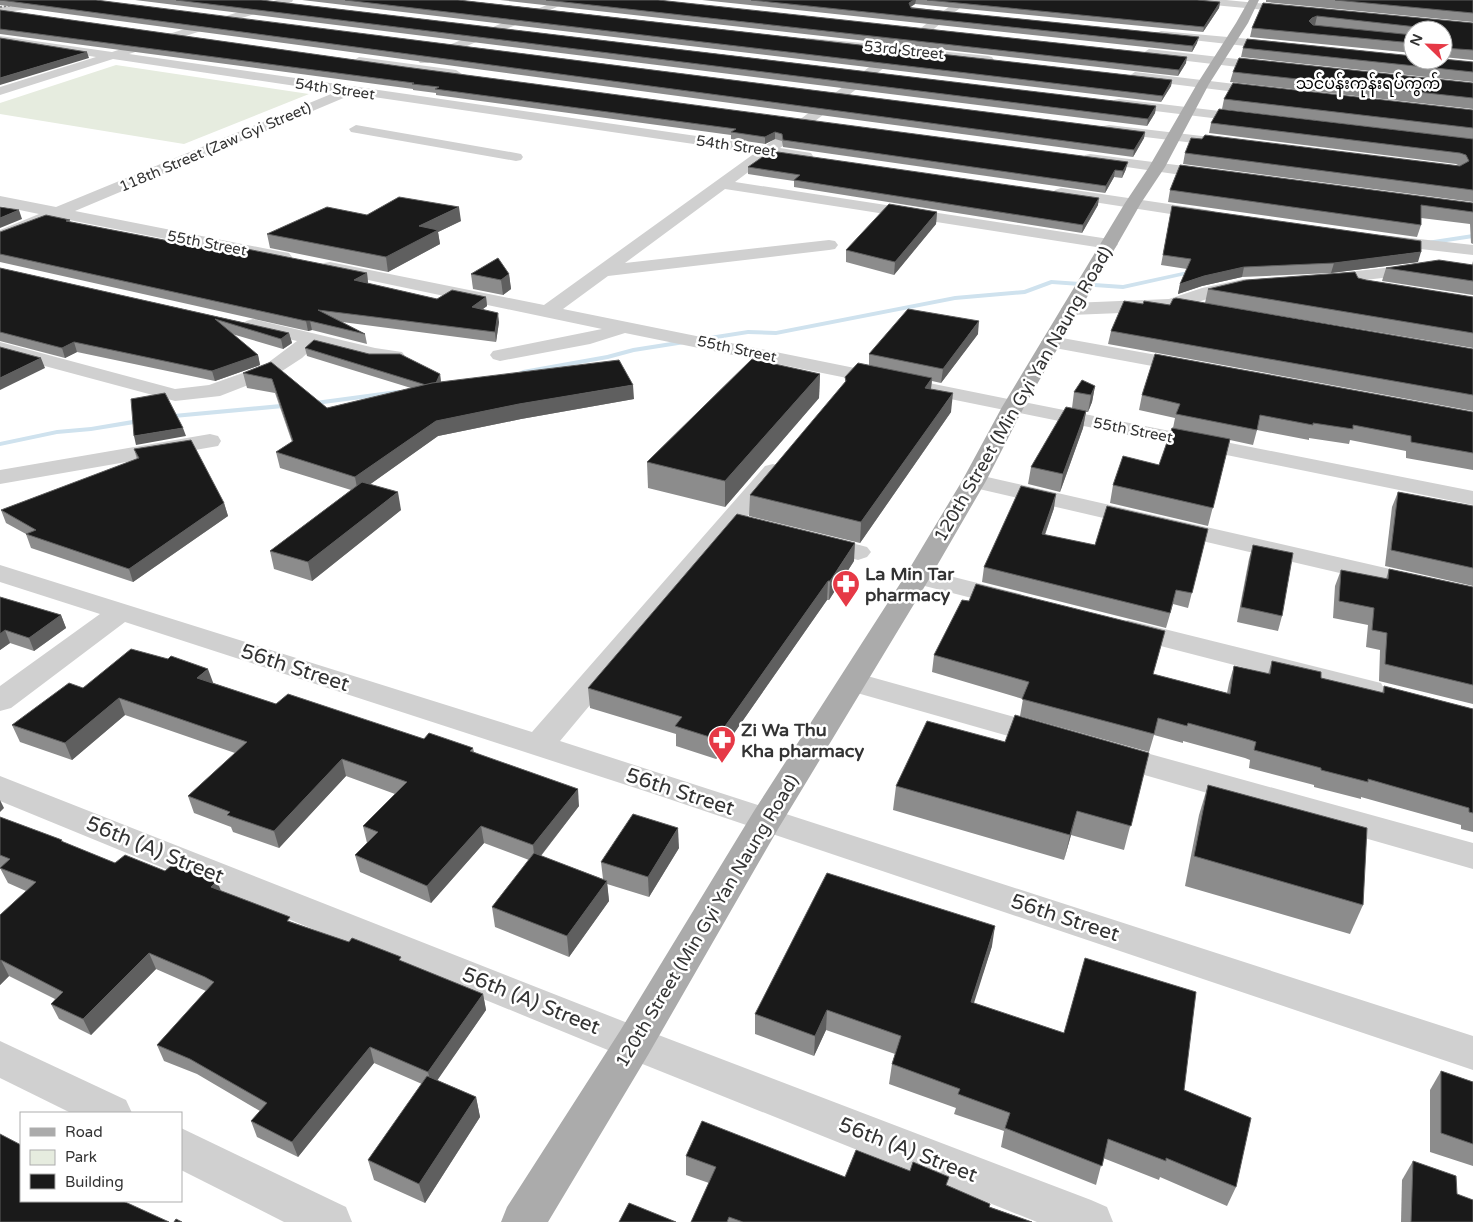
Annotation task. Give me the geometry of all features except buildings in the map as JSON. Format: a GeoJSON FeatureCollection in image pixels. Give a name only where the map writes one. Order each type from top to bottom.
{"type":"FeatureCollection","features":[{"type":"Feature","properties":{"kind":"main road","name":"120th Street (Min Gyi Yan Naung Road)"},"geometry":{"type":"LineString","coordinates":[[523,1222],[634,1043],[766,820],[918,576],[974,482],[1013,406],[1133,203],[1157,167],[1203,84],[1242,23],[1252,3]]}},
{"type":"Feature","properties":{"kind":"street"},"geometry":{"type":"LineString","coordinates":[[1,10],[72,0]]}},
{"type":"Feature","properties":{"kind":"street"},"geometry":{"type":"LineString","coordinates":[[259,0],[289,2]]}},
{"type":"Feature","properties":{"kind":"street","name":"118th Street (Zaw Gyi Street)"},"geometry":{"type":"LineString","coordinates":[[0,236],[568,0]]}},
{"type":"Feature","properties":{"kind":"street"},"geometry":{"type":"LineString","coordinates":[[1192,0],[1252,3],[1309,11]]}},
{"type":"Feature","properties":{"kind":"street"},"geometry":{"type":"LineString","coordinates":[[0,91],[230,18],[289,2]]}},
{"type":"Feature","properties":{"kind":"street"},"geometry":{"type":"LineString","coordinates":[[514,7],[573,13]]}},
{"type":"Feature","properties":{"kind":"street"},"geometry":{"type":"LineString","coordinates":[[930,10],[949,12],[967,7]]}},
{"type":"Feature","properties":{"kind":"street"},"geometry":{"type":"LineString","coordinates":[[1,10],[50,17]]}},
{"type":"Feature","properties":{"kind":"street"},"geometry":{"type":"LineString","coordinates":[[550,310],[767,151],[949,12]]}},
{"type":"Feature","properties":{"kind":"street"},"geometry":{"type":"LineString","coordinates":[[201,14],[259,22]]}},
{"type":"Feature","properties":{"kind":"street"},"geometry":{"type":"LineString","coordinates":[[470,25],[528,32]]}},
{"type":"Feature","properties":{"kind":"street"},"geometry":{"type":"LineString","coordinates":[[908,27],[946,31]]}},
{"type":"Feature","properties":{"kind":"street"},"geometry":{"type":"LineString","coordinates":[[147,31],[205,39]]}},
{"type":"Feature","properties":{"kind":"street"},"geometry":{"type":"LineString","coordinates":[[1153,33],[1298,48]]}},
{"type":"Feature","properties":{"kind":"street","name":"54th Street"},"geometry":{"type":"LineString","coordinates":[[0,39],[817,158]]}},
{"type":"Feature","properties":{"kind":"street","name":"53rd Street"},"geometry":{"type":"LineString","coordinates":[[801,39],[998,61]]}},
{"type":"Feature","properties":{"kind":"street"},"geometry":{"type":"LineString","coordinates":[[426,43],[485,50]]}},
{"type":"Feature","properties":{"kind":"street"},"geometry":{"type":"LineString","coordinates":[[1141,52],[1287,68]]}},
{"type":"Feature","properties":{"kind":"street"},"geometry":{"type":"LineString","coordinates":[[349,59],[465,75]]}},
{"type":"Feature","properties":{"kind":"street"},"geometry":{"type":"LineString","coordinates":[[850,70],[889,75]]}},
{"type":"Feature","properties":{"kind":"street"},"geometry":{"type":"LineString","coordinates":[[8,73],[40,78]]}},
{"type":"Feature","properties":{"kind":"street"},"geometry":{"type":"LineString","coordinates":[[1125,75],[1280,93]]}},
{"type":"Feature","properties":{"kind":"street"},"geometry":{"type":"LineString","coordinates":[[820,93],[860,98]]}},
{"type":"Feature","properties":{"kind":"street"},"geometry":{"type":"LineString","coordinates":[[1111,102],[1267,121]]}},
{"type":"Feature","properties":{"kind":"street"},"geometry":{"type":"LineString","coordinates":[[502,124],[529,117]]}},
{"type":"Feature","properties":{"kind":"street"},"geometry":{"type":"LineString","coordinates":[[787,118],[826,124]]}},
{"type":"Feature","properties":{"kind":"street"},"geometry":{"type":"LineString","coordinates":[[1095,127],[1242,145]]}},
{"type":"Feature","properties":{"kind":"street"},"geometry":{"type":"LineString","coordinates":[[356,129],[516,157]]}},
{"type":"Feature","properties":{"kind":"street"},"geometry":{"type":"LineString","coordinates":[[437,143],[465,135]]}},
{"type":"Feature","properties":{"kind":"street"},"geometry":{"type":"LineString","coordinates":[[1079,157],[1226,176]]}},
{"type":"Feature","properties":{"kind":"street"},"geometry":{"type":"LineString","coordinates":[[722,184],[1109,244]]}},
{"type":"Feature","properties":{"kind":"street"},"geometry":{"type":"LineString","coordinates":[[1044,191],[1226,217]]}},
{"type":"Feature","properties":{"kind":"street","name":"55th Street"},"geometry":{"type":"LineString","coordinates":[[0,202],[298,260]]}},
{"type":"Feature","properties":{"kind":"street"},"geometry":{"type":"LineString","coordinates":[[1367,238],[1470,252]]}},
{"type":"Feature","properties":{"kind":"street"},"geometry":{"type":"LineString","coordinates":[[602,272],[829,244]]}},
{"type":"Feature","properties":{"kind":"street"},"geometry":{"type":"LineString","coordinates":[[1305,280],[1331,280],[1441,264],[1470,252]]}},
{"type":"Feature","properties":{"kind":"street","name":"55th Street"},"geometry":{"type":"LineString","coordinates":[[318,264],[1473,498]]}},
{"type":"Feature","properties":{"kind":"street"},"geometry":{"type":"LineString","coordinates":[[1331,280],[1388,289]]}},
{"type":"Feature","properties":{"kind":"street"},"geometry":{"type":"LineString","coordinates":[[1171,305],[1210,292],[1261,283]]}},
{"type":"Feature","properties":{"kind":"street"},"geometry":{"type":"LineString","coordinates":[[1079,296],[1171,305],[1210,311]]}},
{"type":"Feature","properties":{"kind":"street"},"geometry":{"type":"LineString","coordinates":[[234,321],[375,354],[395,356]]}},
{"type":"Feature","properties":{"kind":"street"},"geometry":{"type":"LineString","coordinates":[[500,355],[555,344],[589,340],[610,334],[624,326]]}},
{"type":"Feature","properties":{"kind":"street"},"geometry":{"type":"LineString","coordinates":[[0,348],[175,395],[212,391],[272,369],[295,354],[312,338]]}},
{"type":"Feature","properties":{"kind":"street"},"geometry":{"type":"LineString","coordinates":[[1051,342],[1208,371]]}},
{"type":"Feature","properties":{"kind":"street"},"geometry":{"type":"LineString","coordinates":[[0,478],[210,441]]}},
{"type":"Feature","properties":{"kind":"street"},"geometry":{"type":"LineString","coordinates":[[538,746],[788,453]]}},
{"type":"Feature","properties":{"kind":"street"},"geometry":{"type":"LineString","coordinates":[[974,482],[1473,596]]}},
{"type":"Feature","properties":{"kind":"street"},"geometry":{"type":"LineString","coordinates":[[731,521],[758,528]]}},
{"type":"Feature","properties":{"kind":"street"},"geometry":{"type":"LineString","coordinates":[[795,537],[858,552]]}},
{"type":"Feature","properties":{"kind":"street","name":"56th Street"},"geometry":{"type":"LineString","coordinates":[[0,573],[766,820],[1473,1052]]}},
{"type":"Feature","properties":{"kind":"street"},"geometry":{"type":"LineString","coordinates":[[918,576],[1033,605]]}},
{"type":"Feature","properties":{"kind":"street"},"geometry":{"type":"LineString","coordinates":[[0,701],[120,613]]}},
{"type":"Feature","properties":{"kind":"street"},"geometry":{"type":"LineString","coordinates":[[1100,622],[1396,697]]}},
{"type":"Feature","properties":{"kind":"street"},"geometry":{"type":"LineString","coordinates":[[853,682],[1473,856]]}},
{"type":"Feature","properties":{"kind":"street","name":"56th (A) Street"},"geometry":{"type":"LineString","coordinates":[[0,788],[634,1043],[1091,1222]]}},
{"type":"Feature","properties":{"kind":"street"},"geometry":{"type":"LineString","coordinates":[[0,1058],[109,1112]]}},
{"type":"Feature","properties":{"kind":"street"},"geometry":{"type":"LineString","coordinates":[[182,1148],[330,1222]]}},
{"type":"Feature","properties":{"kind":"green space"},"geometry":{"type":"Polygon","coordinates":[[[116,65],[309,94],[184,144],[0,114],[0,103],[116,65]]]}},
{"type":"Feature","properties":{"kind":"waterway"},"geometry":{"type":"LineString","coordinates":[[1427,243],[1473,236]]}},
{"type":"Feature","properties":{"kind":"waterway"},"geometry":{"type":"LineString","coordinates":[[523,372],[608,357],[633,350],[748,332],[776,333],[955,298],[1025,292],[1051,282],[1123,287],[1197,271]]}},
{"type":"Feature","properties":{"kind":"waterway"},"geometry":{"type":"LineString","coordinates":[[308,404],[397,392]]}},
{"type":"Feature","properties":{"kind":"waterway"},"geometry":{"type":"LineString","coordinates":[[163,417],[291,405]]}},
{"type":"Feature","properties":{"kind":"waterway"},"geometry":{"type":"LineString","coordinates":[[0,444],[57,432],[91,429],[144,420]]}},
{"type":"Feature","properties":{"kind":"railway"},"geometry":{"type":"LineString","coordinates":[[0,7],[47,0]]}},
{"type":"Feature","properties":{"kind":"place","name":"La Min Tar pharmacy"},"geometry":{"type":"Point","coordinates":[846,608]}},
{"type":"Feature","properties":{"kind":"place","name":"Zi Wa Thu Kha pharmacy"},"geometry":{"type":"Point","coordinates":[722,764]}},
{"type":"Feature","properties":{"kind":"district","name":"သင်ပန်းကုန်းရပ်ကွက်"},"geometry":{"type":"Point","coordinates":[1368,84]}}]}
